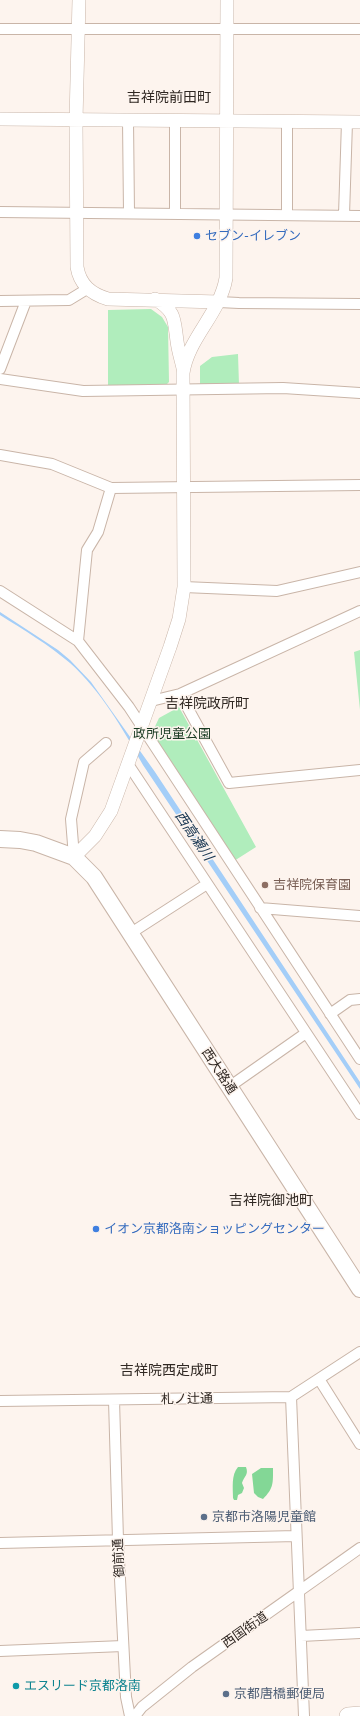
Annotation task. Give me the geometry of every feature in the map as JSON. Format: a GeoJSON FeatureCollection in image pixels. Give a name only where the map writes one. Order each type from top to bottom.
{"type":"FeatureCollection","features":[{"type":"Feature","properties":{"kind":"highway"},"geometry":{"type":"LineString","coordinates":[[348,1716],[360,1715]]}},
{"type":"Feature","properties":{"kind":"main road"},"geometry":{"type":"LineString","coordinates":[[0,839],[20,840],[36,843],[74,857]]}},
{"type":"Feature","properties":{"kind":"main road","name":"西大路通"},"geometry":{"type":"LineString","coordinates":[[74,857],[94,877],[228,1087],[359,1284]]}},
{"type":"Feature","properties":{"kind":"street"},"geometry":{"type":"LineString","coordinates":[[79,0],[76,120],[77,267],[81,282],[87,289],[108,299],[155,299],[239,303],[360,304]]}},
{"type":"Feature","properties":{"kind":"street"},"geometry":{"type":"LineString","coordinates":[[183,368],[192,345],[219,302],[224,290],[226,278],[228,121],[227,0]]}},
{"type":"Feature","properties":{"kind":"street"},"geometry":{"type":"LineString","coordinates":[[0,29],[360,29]]}},
{"type":"Feature","properties":{"kind":"street"},"geometry":{"type":"LineString","coordinates":[[0,119],[354,122],[344,216]]}},
{"type":"Feature","properties":{"kind":"street"},"geometry":{"type":"LineString","coordinates":[[128,120],[129,214]]}},
{"type":"Feature","properties":{"kind":"street"},"geometry":{"type":"LineString","coordinates":[[175,120],[175,214]]}},
{"type":"Feature","properties":{"kind":"street"},"geometry":{"type":"LineString","coordinates":[[287,122],[287,215]]}},
{"type":"Feature","properties":{"kind":"street"},"geometry":{"type":"LineString","coordinates":[[0,212],[360,216]]}},
{"type":"Feature","properties":{"kind":"street"},"geometry":{"type":"LineString","coordinates":[[0,301],[69,300],[87,289]]}},
{"type":"Feature","properties":{"kind":"street"},"geometry":{"type":"LineString","coordinates":[[74,857],[95,836],[111,812],[179,619],[184,587],[182,486],[183,368],[177,341],[176,325],[172,314],[163,304],[155,299]]}},
{"type":"Feature","properties":{"kind":"street"},"geometry":{"type":"LineString","coordinates":[[0,369],[26,301]]}},
{"type":"Feature","properties":{"kind":"street"},"geometry":{"type":"LineString","coordinates":[[0,379],[83,391],[283,388],[360,393]]}},
{"type":"Feature","properties":{"kind":"street"},"geometry":{"type":"LineString","coordinates":[[0,455],[52,464],[111,488],[360,485]]}},
{"type":"Feature","properties":{"kind":"street"},"geometry":{"type":"LineString","coordinates":[[78,641],[87,550],[98,532],[111,488]]}},
{"type":"Feature","properties":{"kind":"street"},"geometry":{"type":"LineString","coordinates":[[184,587],[277,591],[360,572]]}},
{"type":"Feature","properties":{"kind":"street"},"geometry":{"type":"LineString","coordinates":[[0,591],[78,641],[129,707],[140,730],[360,1059]]}},
{"type":"Feature","properties":{"kind":"street"},"geometry":{"type":"LineString","coordinates":[[151,701],[180,694],[360,611]]}},
{"type":"Feature","properties":{"kind":"street"},"geometry":{"type":"LineString","coordinates":[[180,694],[229,783],[360,770]]}},
{"type":"Feature","properties":{"kind":"street"},"geometry":{"type":"LineString","coordinates":[[74,857],[71,819],[84,762],[106,742]]}},
{"type":"Feature","properties":{"kind":"street"},"geometry":{"type":"LineString","coordinates":[[129,762],[207,884],[360,1114]]}},
{"type":"Feature","properties":{"kind":"street"},"geometry":{"type":"LineString","coordinates":[[130,933],[207,884]]}},
{"type":"Feature","properties":{"kind":"street"},"geometry":{"type":"LineString","coordinates":[[260,908],[360,916]]}},
{"type":"Feature","properties":{"kind":"street"},"geometry":{"type":"LineString","coordinates":[[330,1014],[350,1000],[360,998]]}},
{"type":"Feature","properties":{"kind":"street"},"geometry":{"type":"LineString","coordinates":[[228,1087],[306,1033]]}},
{"type":"Feature","properties":{"kind":"street"},"geometry":{"type":"LineString","coordinates":[[304,1716],[291,1397],[360,1352]]}},
{"type":"Feature","properties":{"kind":"street"},"geometry":{"type":"LineString","coordinates":[[318,1379],[360,1444]]}},
{"type":"Feature","properties":{"kind":"street","name":"札ノ辻通"},"geometry":{"type":"LineString","coordinates":[[0,1401],[291,1397]]}},
{"type":"Feature","properties":{"kind":"street","name":"御前通"},"geometry":{"type":"LineString","coordinates":[[114,1400],[123,1646],[126,1697],[130,1716]]}},
{"type":"Feature","properties":{"kind":"street"},"geometry":{"type":"LineString","coordinates":[[0,1543],[296,1536]]}},
{"type":"Feature","properties":{"kind":"street","name":"西国街道"},"geometry":{"type":"LineString","coordinates":[[135,1716],[142,1707],[192,1667],[360,1548]]}},
{"type":"Feature","properties":{"kind":"street"},"geometry":{"type":"LineString","coordinates":[[301,1636],[360,1633]]}},
{"type":"Feature","properties":{"kind":"street"},"geometry":{"type":"LineString","coordinates":[[0,1651],[123,1646]]}},
{"type":"Feature","properties":{"kind":"green space"},"geometry":{"type":"Polygon","coordinates":[[[151,309],[162,317],[168,327],[169,382],[165,386],[108,386],[108,310],[151,309]]]}},
{"type":"Feature","properties":{"kind":"green space"},"geometry":{"type":"Polygon","coordinates":[[[238,354],[239,385],[200,384],[200,366],[212,357],[238,354]]]}},
{"type":"Feature","properties":{"kind":"green space"},"geometry":{"type":"Polygon","coordinates":[[[360,650],[360,710],[354,652],[360,650]]]}},
{"type":"Feature","properties":{"kind":"green space","name":"政所児童公園"},"geometry":{"type":"Polygon","coordinates":[[[179,707],[256,847],[234,861],[151,735],[159,718],[179,707]]]}},
{"type":"Feature","properties":{"kind":"green space"},"geometry":{"type":"Polygon","coordinates":[[[238,1467],[246,1467],[247,1472],[242,1483],[244,1488],[242,1493],[238,1495],[237,1500],[234,1500],[233,1478],[238,1467]]]}},
{"type":"Feature","properties":{"kind":"green space"},"geometry":{"type":"Polygon","coordinates":[[[261,1468],[273,1468],[272,1485],[269,1492],[263,1499],[254,1493],[252,1474],[261,1468]]]}},
{"type":"Feature","properties":{"kind":"water","name":"西高瀬川"},"geometry":{"type":"Polygon","coordinates":[[[0,612],[58,650],[91,682],[155,772],[360,1082],[360,1089],[143,765],[111,711],[92,686],[70,663],[45,644],[0,615],[0,612]]]}},
{"type":"Feature","properties":{"kind":"place","name":"セブン-イレブン"},"geometry":{"type":"Point","coordinates":[197,236]}},
{"type":"Feature","properties":{"kind":"place","name":"吉祥院保育園"},"geometry":{"type":"Point","coordinates":[265,885]}},
{"type":"Feature","properties":{"kind":"place","name":"イオン京都洛南ショッピングセンター"},"geometry":{"type":"Point","coordinates":[96,1229]}},
{"type":"Feature","properties":{"kind":"place","name":"京都市洛陽児童館"},"geometry":{"type":"Point","coordinates":[204,1517]}},
{"type":"Feature","properties":{"kind":"place","name":"エスリード京都洛南"},"geometry":{"type":"Point","coordinates":[16,1686]}},
{"type":"Feature","properties":{"kind":"place","name":"京都唐橋郵便局"},"geometry":{"type":"Point","coordinates":[226,1694]}},
{"type":"Feature","properties":{"kind":"district","name":"吉祥院前田町"},"geometry":{"type":"Point","coordinates":[169,98]}},
{"type":"Feature","properties":{"kind":"district","name":"吉祥院政所町"},"geometry":{"type":"Point","coordinates":[207,704]}},
{"type":"Feature","properties":{"kind":"district","name":"吉祥院御池町"},"geometry":{"type":"Point","coordinates":[271,1201]}},
{"type":"Feature","properties":{"kind":"district","name":"吉祥院西定成町"},"geometry":{"type":"Point","coordinates":[169,1371]}}]}
